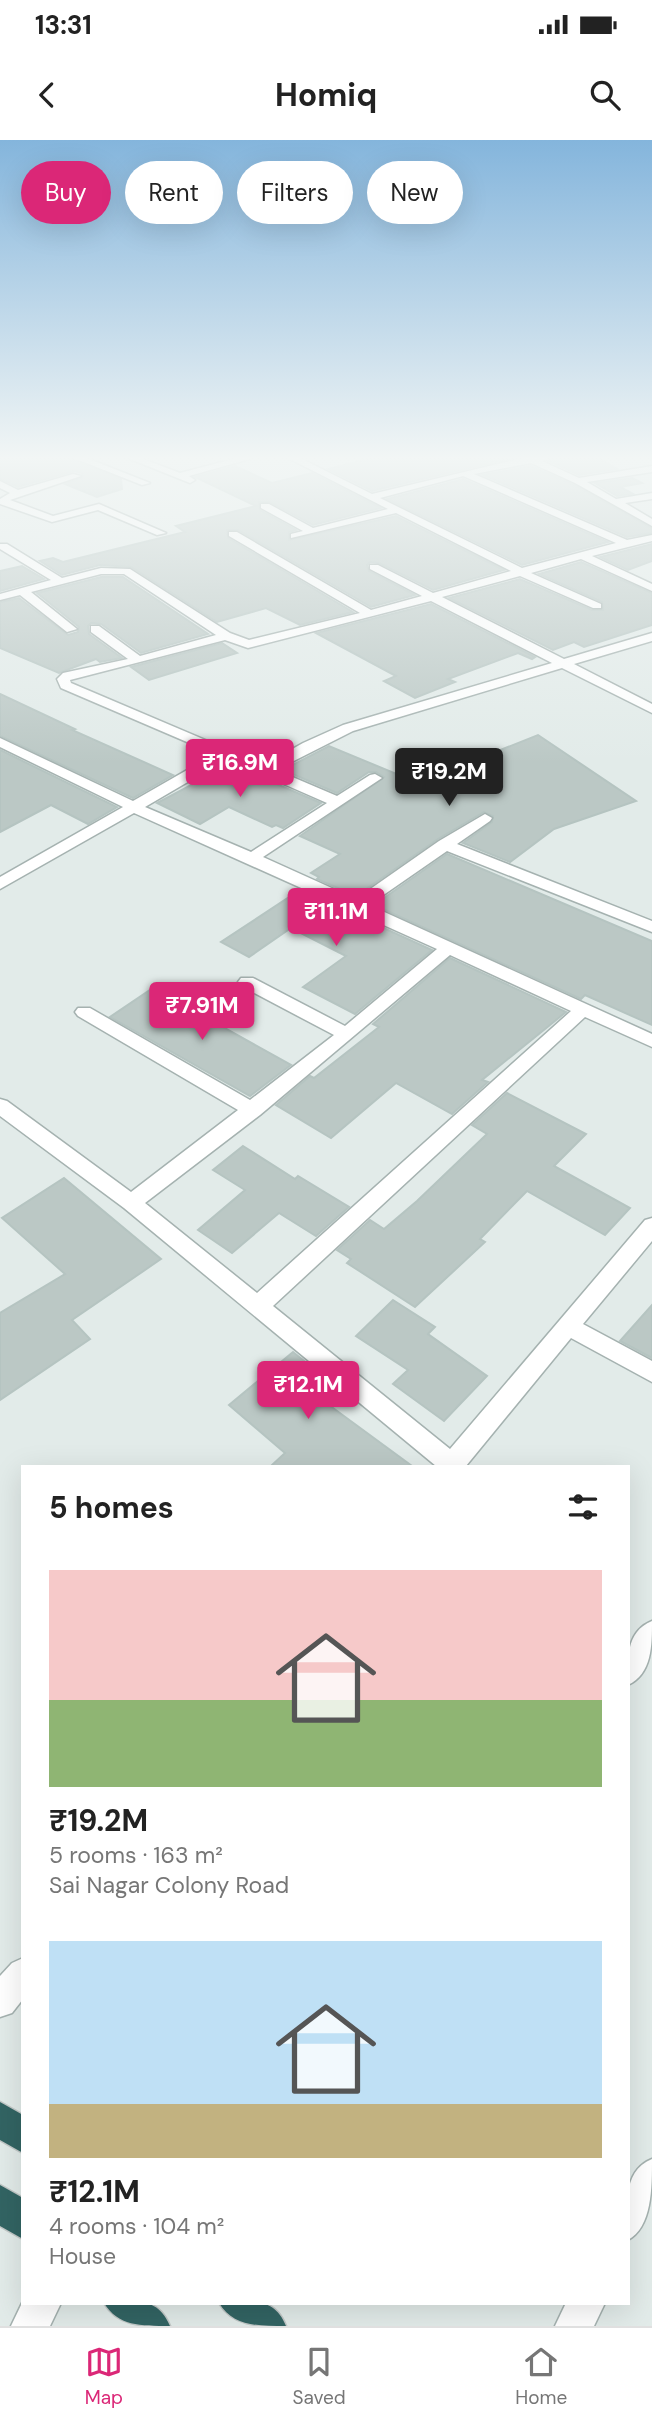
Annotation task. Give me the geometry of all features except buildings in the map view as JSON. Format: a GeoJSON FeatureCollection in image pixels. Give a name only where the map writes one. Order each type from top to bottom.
{"type":"FeatureCollection","features":[{"type":"Feature","properties":{"kind":"highway"},"geometry":{"type":"LineString","coordinates":[[0,2119],[21,2135]]}},
{"type":"Feature","properties":{"kind":"highway"},"geometry":{"type":"LineString","coordinates":[[0,2203],[21,2219]]}},
{"type":"Feature","properties":{"kind":"highway"},"geometry":{"type":"LineString","coordinates":[[126,2305],[151,2326]]}},
{"type":"Feature","properties":{"kind":"highway"},"geometry":{"type":"LineString","coordinates":[[241,2305],[267,2326]]}},
{"type":"Feature","properties":{"kind":"street"},"geometry":{"type":"LineString","coordinates":[[25,559],[60,581]]}},
{"type":"Feature","properties":{"kind":"street"},"geometry":{"type":"LineString","coordinates":[[276,559],[370,614]]}},
{"type":"Feature","properties":{"kind":"street"},"geometry":{"type":"LineString","coordinates":[[495,559],[597,606]]}},
{"type":"Feature","properties":{"kind":"street"},"geometry":{"type":"LineString","coordinates":[[0,597],[110,570],[126,571],[226,636],[242,643],[257,643],[572,559]]}},
{"type":"Feature","properties":{"kind":"street"},"geometry":{"type":"LineString","coordinates":[[590,559],[652,588]]}},
{"type":"Feature","properties":{"kind":"street"},"geometry":{"type":"LineString","coordinates":[[374,567],[652,709]]}},
{"type":"Feature","properties":{"kind":"street"},"geometry":{"type":"LineString","coordinates":[[22,591],[71,629]]}},
{"type":"Feature","properties":{"kind":"street"},"geometry":{"type":"LineString","coordinates":[[95,629],[138,660]]}},
{"type":"Feature","properties":{"kind":"street"},"geometry":{"type":"LineString","coordinates":[[226,636],[63,679],[65,685],[338,802]]}},
{"type":"Feature","properties":{"kind":"street"},"geometry":{"type":"LineString","coordinates":[[266,770],[308,746],[348,728],[652,637]]}},
{"type":"Feature","properties":{"kind":"street"},"geometry":{"type":"LineString","coordinates":[[0,743],[135,808],[252,858],[652,1041]]}},
{"type":"Feature","properties":{"kind":"street"},"geometry":{"type":"LineString","coordinates":[[0,884],[226,754]]}},
{"type":"Feature","properties":{"kind":"street"},"geometry":{"type":"LineString","coordinates":[[252,858],[375,778]]}},
{"type":"Feature","properties":{"kind":"street"},"geometry":{"type":"LineString","coordinates":[[357,906],[485,818]]}},
{"type":"Feature","properties":{"kind":"street"},"geometry":{"type":"LineString","coordinates":[[444,844],[652,927]]}},
{"type":"Feature","properties":{"kind":"street"},"geometry":{"type":"LineString","coordinates":[[0,866],[17,874]]}},
{"type":"Feature","properties":{"kind":"street"},"geometry":{"type":"LineString","coordinates":[[131,1203],[253,1110],[449,948]]}},
{"type":"Feature","properties":{"kind":"street"},"geometry":{"type":"LineString","coordinates":[[247,982],[347,1034]]}},
{"type":"Feature","properties":{"kind":"street"},"geometry":{"type":"LineString","coordinates":[[258,1306],[582,1010]]}},
{"type":"Feature","properties":{"kind":"street"},"geometry":{"type":"LineString","coordinates":[[84,1012],[253,1110]]}},
{"type":"Feature","properties":{"kind":"street"},"geometry":{"type":"LineString","coordinates":[[0,1106],[131,1203],[451,1465]]}},
{"type":"Feature","properties":{"kind":"street"},"geometry":{"type":"LineString","coordinates":[[453,1465],[652,1226]]}},
{"type":"Feature","properties":{"kind":"street"},"geometry":{"type":"LineString","coordinates":[[570,1327],[652,1372]]}},
{"type":"Feature","properties":{"kind":"street"},"geometry":{"type":"LineString","coordinates":[[630,1668],[652,1634]]}},
{"type":"Feature","properties":{"kind":"street"},"geometry":{"type":"LineString","coordinates":[[0,2001],[21,1976]]}},
{"type":"Feature","properties":{"kind":"street"},"geometry":{"type":"LineString","coordinates":[[630,2218],[652,2177]]}},
{"type":"Feature","properties":{"kind":"street"},"geometry":{"type":"LineString","coordinates":[[30,2326],[41,2305]]}},
{"type":"Feature","properties":{"kind":"street"},"geometry":{"type":"LineString","coordinates":[[574,2326],[585,2305]]}}]}
